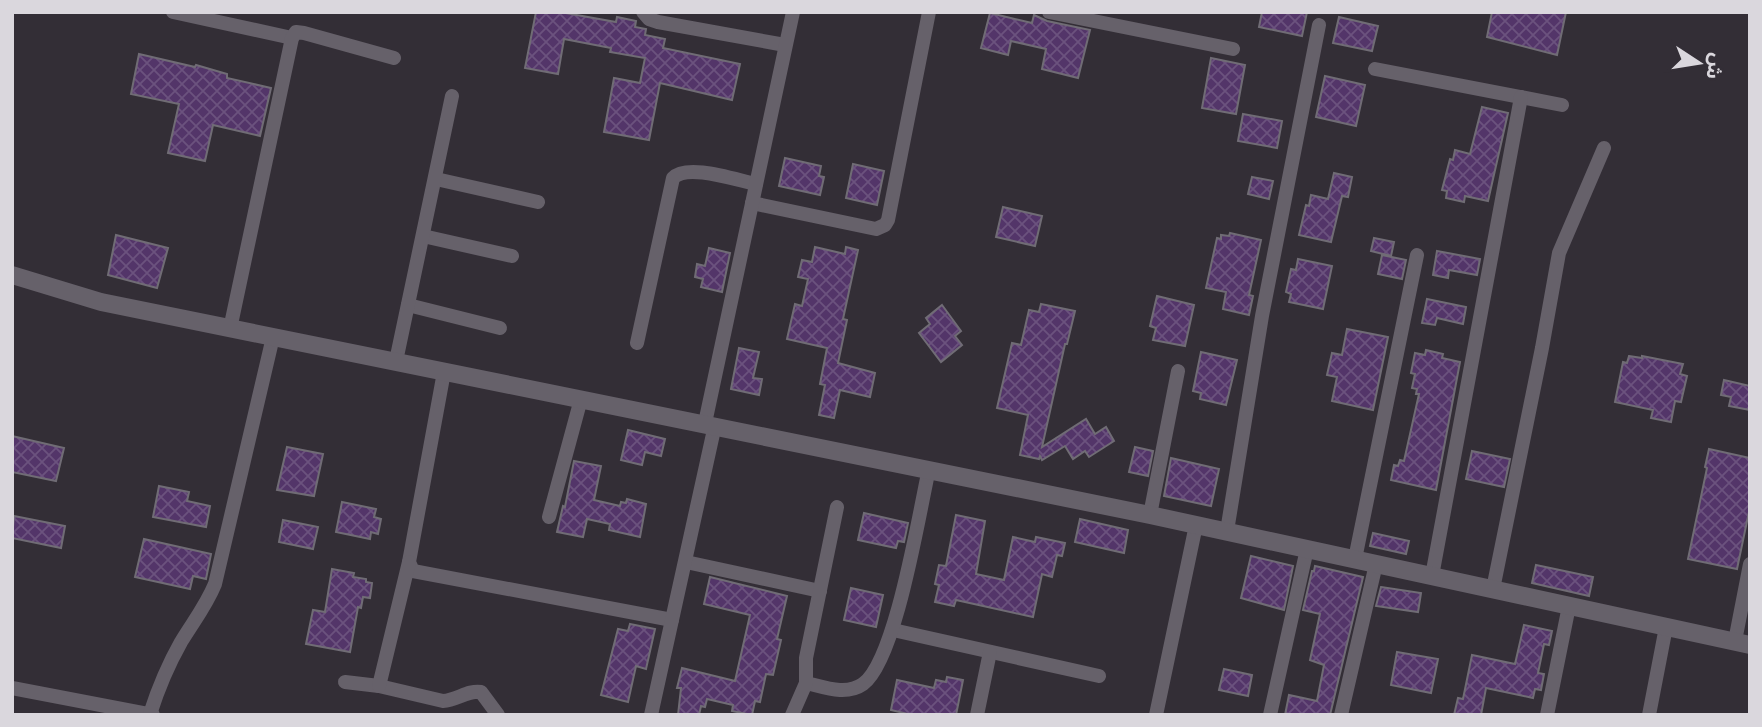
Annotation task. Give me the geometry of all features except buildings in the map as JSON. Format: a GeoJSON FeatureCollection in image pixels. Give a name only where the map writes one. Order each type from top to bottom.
{"type":"FeatureCollection","features":[{"type":"Feature","properties":{"kind":"main road"},"geometry":{"type":"LineString","coordinates":[[12,275],[101,302],[929,469],[1742,643]]}},
{"type":"Feature","properties":{"kind":"street"},"geometry":{"type":"LineString","coordinates":[[173,12],[292,38]]}},
{"type":"Feature","properties":{"kind":"street"},"geometry":{"type":"LineString","coordinates":[[643,12],[649,19],[658,22],[785,45]]}},
{"type":"Feature","properties":{"kind":"street"},"geometry":{"type":"LineString","coordinates":[[651,715],[686,562],[752,203],[793,12]]}},
{"type":"Feature","properties":{"kind":"street"},"geometry":{"type":"LineString","coordinates":[[752,203],[876,229],[885,225],[929,12]]}},
{"type":"Feature","properties":{"kind":"street"},"geometry":{"type":"LineString","coordinates":[[1049,12],[1233,49]]}},
{"type":"Feature","properties":{"kind":"street"},"geometry":{"type":"LineString","coordinates":[[1227,531],[1262,316],[1320,25]]}},
{"type":"Feature","properties":{"kind":"street"},"geometry":{"type":"LineString","coordinates":[[230,329],[292,38],[296,32],[304,33],[394,58]]}},
{"type":"Feature","properties":{"kind":"street"},"geometry":{"type":"LineString","coordinates":[[1375,69],[1562,105]]}},
{"type":"Feature","properties":{"kind":"street"},"geometry":{"type":"LineString","coordinates":[[396,361],[452,96]]}},
{"type":"Feature","properties":{"kind":"street"},"geometry":{"type":"LineString","coordinates":[[1433,576],[1521,97]]}},
{"type":"Feature","properties":{"kind":"street"},"geometry":{"type":"LineString","coordinates":[[1493,589],[1559,253],[1604,148]]}},
{"type":"Feature","properties":{"kind":"street"},"geometry":{"type":"LineString","coordinates":[[637,344],[673,178],[680,172],[695,171],[756,184]]}},
{"type":"Feature","properties":{"kind":"street"},"geometry":{"type":"LineString","coordinates":[[436,179],[538,202]]}},
{"type":"Feature","properties":{"kind":"street"},"geometry":{"type":"LineString","coordinates":[[424,236],[512,256]]}},
{"type":"Feature","properties":{"kind":"street"},"geometry":{"type":"LineString","coordinates":[[1355,559],[1417,255]]}},
{"type":"Feature","properties":{"kind":"street"},"geometry":{"type":"LineString","coordinates":[[408,305],[500,328]]}},
{"type":"Feature","properties":{"kind":"street"},"geometry":{"type":"LineString","coordinates":[[12,688],[152,714],[160,685],[172,659],[207,604],[215,584],[274,337]]}},
{"type":"Feature","properties":{"kind":"street"},"geometry":{"type":"LineString","coordinates":[[1150,515],[1178,371]]}},
{"type":"Feature","properties":{"kind":"street"},"geometry":{"type":"LineString","coordinates":[[379,686],[409,562],[444,372]]}},
{"type":"Feature","properties":{"kind":"street"},"geometry":{"type":"LineString","coordinates":[[549,517],[581,399]]}},
{"type":"Feature","properties":{"kind":"street"},"geometry":{"type":"LineString","coordinates":[[806,683],[841,691],[854,688],[864,683],[880,663],[893,630],[929,469]]}},
{"type":"Feature","properties":{"kind":"street"},"geometry":{"type":"LineString","coordinates":[[792,715],[806,683],[806,658],[837,507]]}},
{"type":"Feature","properties":{"kind":"street"},"geometry":{"type":"LineString","coordinates":[[1156,715],[1196,525]]}},
{"type":"Feature","properties":{"kind":"street"},"geometry":{"type":"LineString","coordinates":[[1270,715],[1307,549]]}},
{"type":"Feature","properties":{"kind":"street"},"geometry":{"type":"LineString","coordinates":[[409,562],[414,571],[423,574],[672,620]]}},
{"type":"Feature","properties":{"kind":"street"},"geometry":{"type":"LineString","coordinates":[[686,562],[820,590]]}},
{"type":"Feature","properties":{"kind":"street"},"geometry":{"type":"LineString","coordinates":[[1341,715],[1376,564]]}},
{"type":"Feature","properties":{"kind":"street"},"geometry":{"type":"LineString","coordinates":[[1742,643],[1750,564]]}},
{"type":"Feature","properties":{"kind":"street"},"geometry":{"type":"LineString","coordinates":[[1547,715],[1569,606]]}},
{"type":"Feature","properties":{"kind":"street"},"geometry":{"type":"LineString","coordinates":[[1649,715],[1666,627]]}},
{"type":"Feature","properties":{"kind":"street"},"geometry":{"type":"LineString","coordinates":[[893,630],[1099,676]]}},
{"type":"Feature","properties":{"kind":"street"},"geometry":{"type":"LineString","coordinates":[[977,715],[990,652]]}},
{"type":"Feature","properties":{"kind":"street"},"geometry":{"type":"LineString","coordinates":[[345,682],[379,686],[443,701],[452,701],[473,691],[481,692],[498,715]]}}]}
